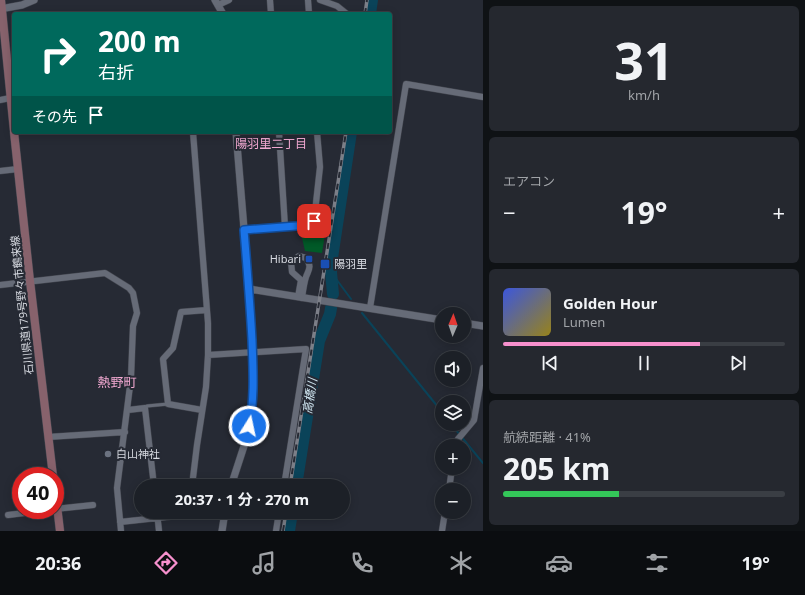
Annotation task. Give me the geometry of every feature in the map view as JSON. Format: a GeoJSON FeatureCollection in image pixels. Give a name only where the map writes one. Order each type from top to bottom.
{"type":"FeatureCollection","features":[{"type":"Feature","properties":{"kind":"main road","name":"石川県道179号野々市鶴来線"},"geometry":{"type":"LineString","coordinates":[[1,0],[12,114]]}},
{"type":"Feature","properties":{"kind":"main road","name":"石川県道179号野々市鶴来線"},"geometry":{"type":"LineString","coordinates":[[14,134],[52,467]]}},
{"type":"Feature","properties":{"kind":"main road"},"geometry":{"type":"LineString","coordinates":[[57,519],[60,531]]}},
{"type":"Feature","properties":{"kind":"street"},"geometry":{"type":"LineString","coordinates":[[1,9],[22,5],[34,0]]}},
{"type":"Feature","properties":{"kind":"street"},"geometry":{"type":"LineString","coordinates":[[222,12],[217,2],[229,0]]}},
{"type":"Feature","properties":{"kind":"street"},"geometry":{"type":"LineString","coordinates":[[270,0],[271,12]]}},
{"type":"Feature","properties":{"kind":"street"},"geometry":{"type":"LineString","coordinates":[[308,0],[309,12]]}},
{"type":"Feature","properties":{"kind":"street"},"geometry":{"type":"LineString","coordinates":[[320,0],[337,6],[344,12]]}},
{"type":"Feature","properties":{"kind":"street"},"geometry":{"type":"LineString","coordinates":[[370,308],[406,84],[483,97]]}},
{"type":"Feature","properties":{"kind":"street"},"geometry":{"type":"LineString","coordinates":[[0,100],[10,98]]}},
{"type":"Feature","properties":{"kind":"street"},"geometry":{"type":"LineString","coordinates":[[193,134],[207,310],[208,355],[206,387],[193,479]]}},
{"type":"Feature","properties":{"kind":"street"},"geometry":{"type":"LineString","coordinates":[[233,479],[246,440],[252,411],[254,384],[249,289],[236,134]]}},
{"type":"Feature","properties":{"kind":"street"},"geometry":{"type":"LineString","coordinates":[[279,134],[285,227]]}},
{"type":"Feature","properties":{"kind":"street"},"geometry":{"type":"LineString","coordinates":[[244,230],[309,225],[314,221],[320,167],[317,134]]}},
{"type":"Feature","properties":{"kind":"street"},"geometry":{"type":"LineString","coordinates":[[0,171],[18,169]]}},
{"type":"Feature","properties":{"kind":"street"},"geometry":{"type":"LineString","coordinates":[[299,256],[306,258],[309,264],[309,272],[300,297],[301,280],[292,272],[291,262],[299,256]]}},
{"type":"Feature","properties":{"kind":"street"},"geometry":{"type":"LineString","coordinates":[[0,285],[105,273],[123,284],[133,293],[137,313],[133,326],[128,410],[117,488],[121,531]]}},
{"type":"Feature","properties":{"kind":"street"},"geometry":{"type":"LineString","coordinates":[[249,289],[435,319]]}},
{"type":"Feature","properties":{"kind":"street"},"geometry":{"type":"LineString","coordinates":[[202,410],[168,404],[163,359],[173,348],[181,312],[207,310]]}},
{"type":"Feature","properties":{"kind":"street"},"geometry":{"type":"LineString","coordinates":[[471,324],[483,326]]}},
{"type":"Feature","properties":{"kind":"street"},"geometry":{"type":"LineString","coordinates":[[208,355],[306,349],[285,479]]}},
{"type":"Feature","properties":{"kind":"street"},"geometry":{"type":"LineString","coordinates":[[459,439],[474,420],[483,368]]}},
{"type":"Feature","properties":{"kind":"street"},"geometry":{"type":"LineString","coordinates":[[128,410],[145,408],[153,479]]}},
{"type":"Feature","properties":{"kind":"street"},"geometry":{"type":"LineString","coordinates":[[48,437],[125,432]]}},
{"type":"Feature","properties":{"kind":"street"},"geometry":{"type":"LineString","coordinates":[[64,508],[93,505]]}},
{"type":"Feature","properties":{"kind":"street"},"geometry":{"type":"LineString","coordinates":[[8,515],[12,514]]}},
{"type":"Feature","properties":{"kind":"street"},"geometry":{"type":"LineString","coordinates":[[120,522],[136,519]]}},
{"type":"Feature","properties":{"kind":"street"},"geometry":{"type":"LineString","coordinates":[[158,519],[159,531]]}},
{"type":"Feature","properties":{"kind":"street"},"geometry":{"type":"LineString","coordinates":[[222,531],[224,519]]}},
{"type":"Feature","properties":{"kind":"street"},"geometry":{"type":"LineString","coordinates":[[276,531],[278,519]]}},
{"type":"Feature","properties":{"kind":"street"},"geometry":{"type":"LineString","coordinates":[[442,531],[445,519]]}},
{"type":"Feature","properties":{"kind":"lane"},"geometry":{"type":"LineString","coordinates":[[145,408],[147,406],[168,404]]}},
{"type":"Feature","properties":{"kind":"green space"},"geometry":{"type":"Polygon","coordinates":[[[326,228],[322,253],[305,251],[300,229],[326,228]]]}},
{"type":"Feature","properties":{"kind":"waterway","name":"高橋川"},"geometry":{"type":"LineString","coordinates":[[370,12],[372,0]]}},
{"type":"Feature","properties":{"kind":"waterway","name":"高橋川"},"geometry":{"type":"LineString","coordinates":[[333,294],[331,272],[332,258],[351,134]]}},
{"type":"Feature","properties":{"kind":"waterway"},"geometry":{"type":"LineString","coordinates":[[331,272],[351,299]]}},
{"type":"Feature","properties":{"kind":"waterway","name":"高橋川"},"geometry":{"type":"LineString","coordinates":[[297,479],[319,341],[331,308]]}},
{"type":"Feature","properties":{"kind":"waterway"},"geometry":{"type":"LineString","coordinates":[[362,313],[435,403]]}},
{"type":"Feature","properties":{"kind":"waterway"},"geometry":{"type":"LineString","coordinates":[[457,431],[483,463]]}},
{"type":"Feature","properties":{"kind":"waterway","name":"高橋川"},"geometry":{"type":"LineString","coordinates":[[289,531],[291,519]]}},
{"type":"Feature","properties":{"kind":"railway"},"geometry":{"type":"LineString","coordinates":[[365,12],[367,0]]}},
{"type":"Feature","properties":{"kind":"railway"},"geometry":{"type":"LineString","coordinates":[[291,479],[346,134]]}},
{"type":"Feature","properties":{"kind":"railway"},"geometry":{"type":"LineString","coordinates":[[283,531],[285,519]]}},
{"type":"Feature","properties":{"kind":"place","name":"Hibari"},"geometry":{"type":"Point","coordinates":[309,259]}},
{"type":"Feature","properties":{"kind":"place","name":"陽羽里"},"geometry":{"type":"Point","coordinates":[325,264]}},
{"type":"Feature","properties":{"kind":"place","name":"白山神社"},"geometry":{"type":"Point","coordinates":[108,454]}},
{"type":"Feature","properties":{"kind":"district","name":"陽羽里二丁目"},"geometry":{"type":"Point","coordinates":[271,144]}},
{"type":"Feature","properties":{"kind":"district","name":"熱野町"},"geometry":{"type":"Point","coordinates":[117,382]}},
{"type":"Feature","properties":{"kind":"route"},"geometry":{"type":"LineString","coordinates":[[249,426],[252,411],[254,384],[244,230],[309,225],[314,221]]}}]}
